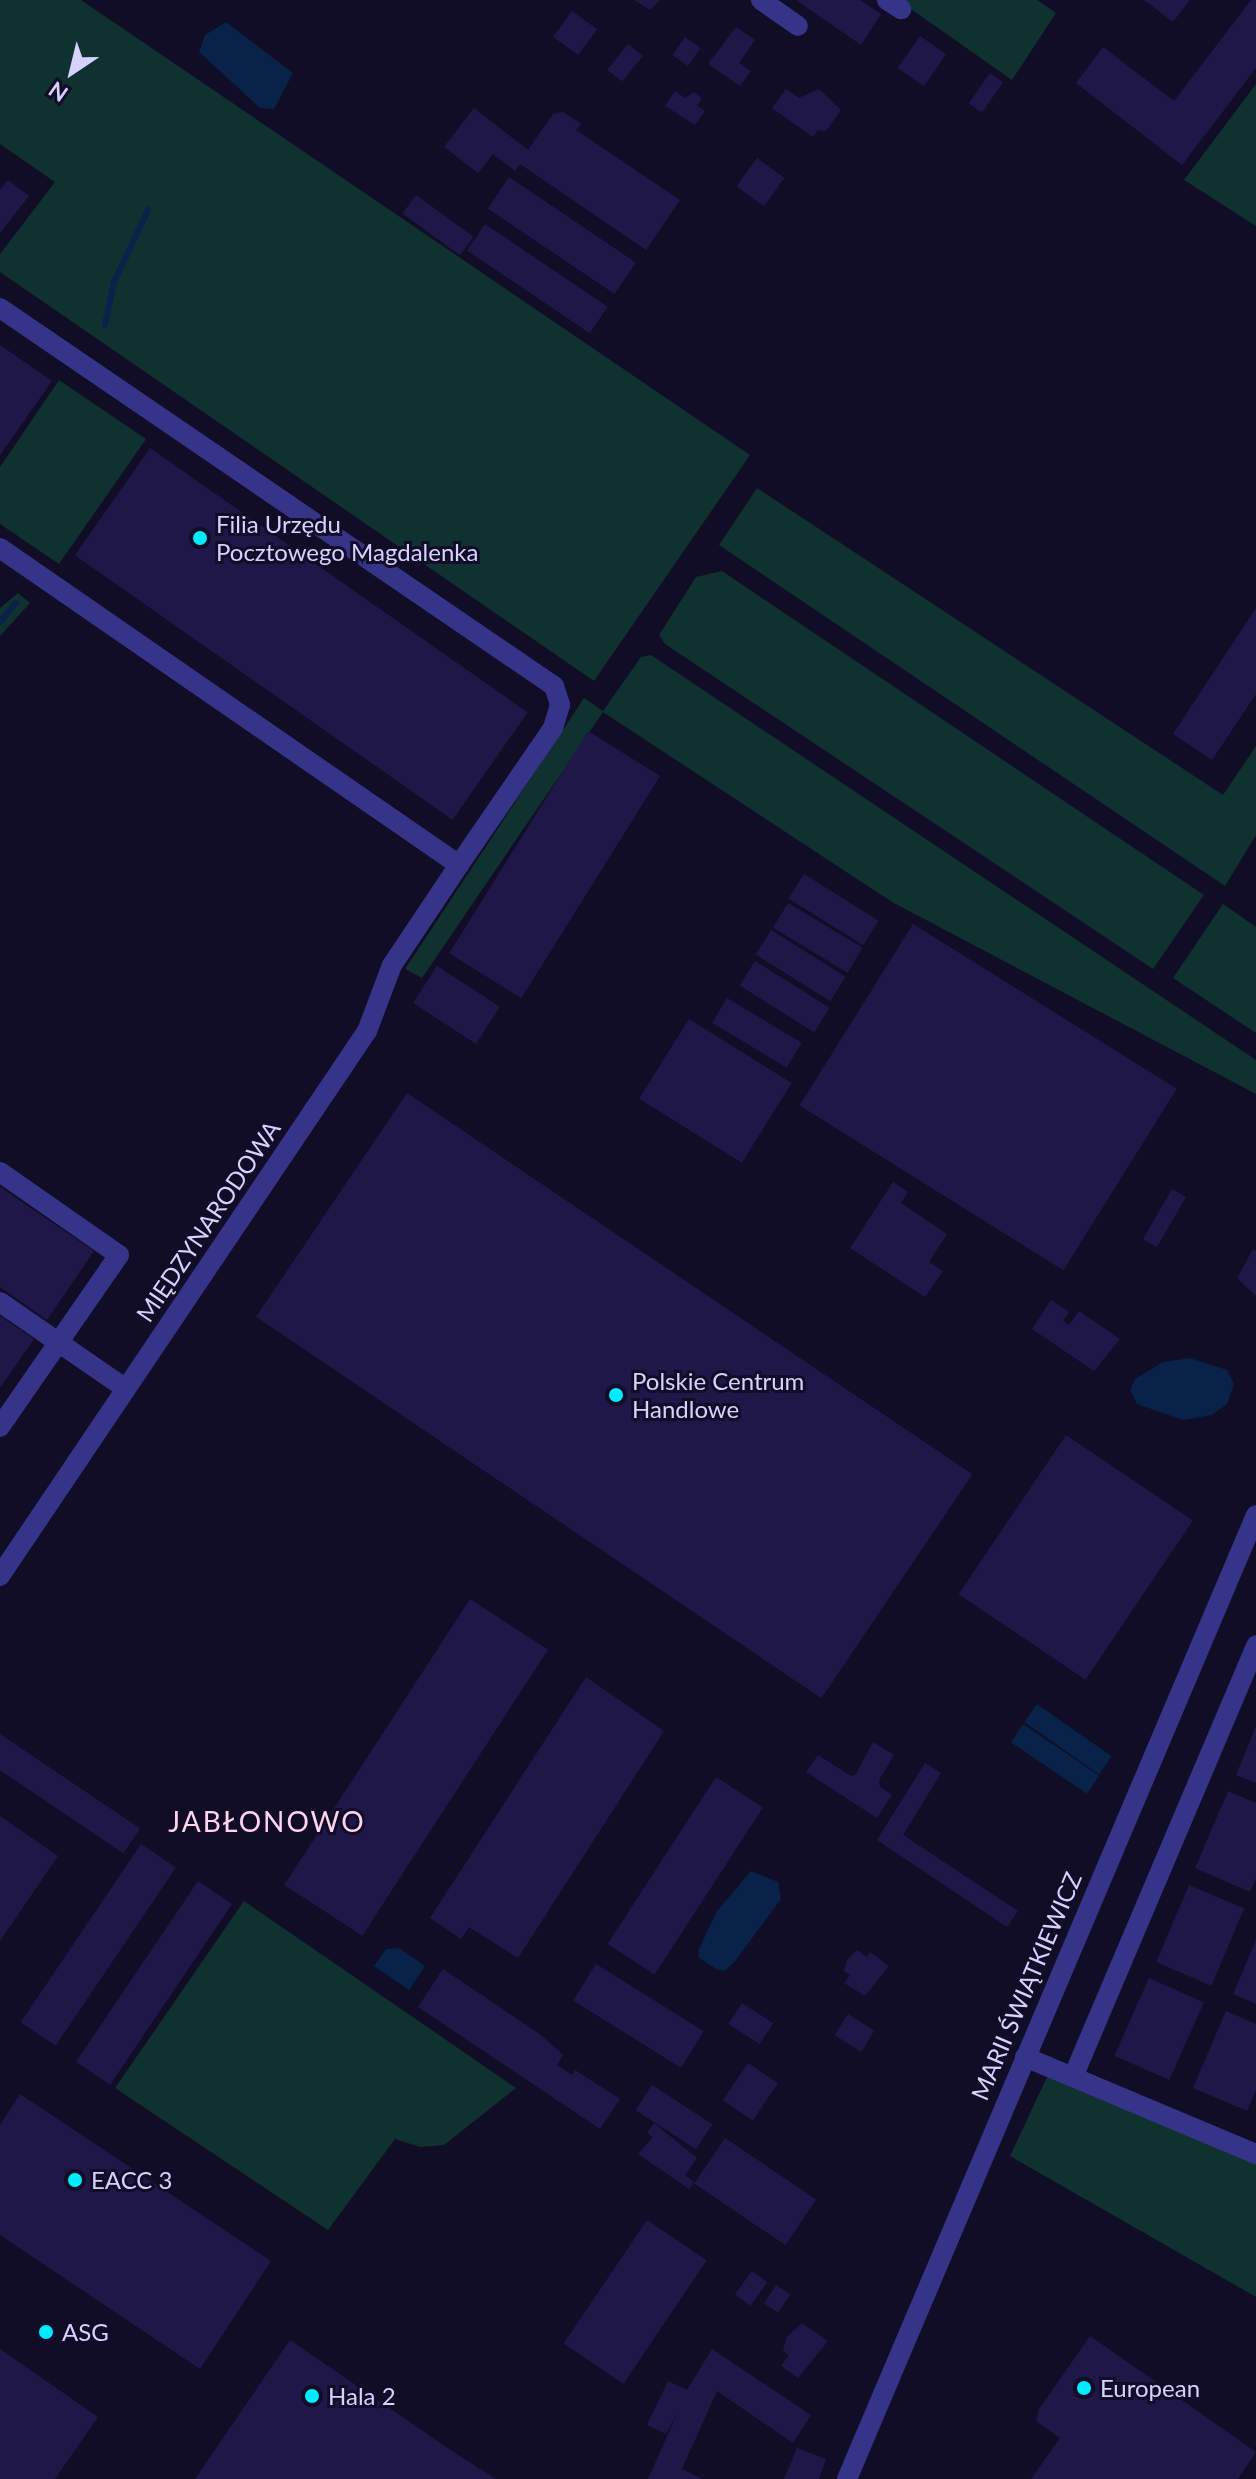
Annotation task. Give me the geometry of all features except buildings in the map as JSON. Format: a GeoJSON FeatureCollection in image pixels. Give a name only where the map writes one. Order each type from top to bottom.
{"type":"FeatureCollection","features":[{"type":"Feature","properties":{"kind":"street"},"geometry":{"type":"LineString","coordinates":[[761,0],[798,26]]}},
{"type":"Feature","properties":{"kind":"street","name":"MIĘDZYNARODOWA"},"geometry":{"type":"LineString","coordinates":[[0,308],[554,686],[560,705],[553,728],[392,965],[367,1031],[0,1576]]}},
{"type":"Feature","properties":{"kind":"street"},"geometry":{"type":"LineString","coordinates":[[0,548],[459,865]]}},
{"type":"Feature","properties":{"kind":"street"},"geometry":{"type":"LineString","coordinates":[[0,1172],[119,1255],[0,1427]]}},
{"type":"Feature","properties":{"kind":"street"},"geometry":{"type":"LineString","coordinates":[[0,1302],[126,1389]]}},
{"type":"Feature","properties":{"kind":"street","name":"MARII ŚWIĄTKIEWICZ"},"geometry":{"type":"LineString","coordinates":[[847,2479],[1256,1515]]}},
{"type":"Feature","properties":{"kind":"street"},"geometry":{"type":"LineString","coordinates":[[1073,2077],[1256,1645]]}},
{"type":"Feature","properties":{"kind":"street"},"geometry":{"type":"LineString","coordinates":[[1025,2057],[1256,2154]]}},
{"type":"Feature","properties":{"kind":"green space"},"geometry":{"type":"Polygon","coordinates":[[[0,0],[81,0],[750,455],[594,681],[0,272],[0,254],[55,182],[0,144],[0,0]]]}},
{"type":"Feature","properties":{"kind":"green space"},"geometry":{"type":"Polygon","coordinates":[[[898,0],[1037,0],[1056,13],[1012,80],[898,0]]]}},
{"type":"Feature","properties":{"kind":"green space"},"geometry":{"type":"Polygon","coordinates":[[[1256,84],[1256,226],[1184,180],[1256,84]]]}},
{"type":"Feature","properties":{"kind":"green space"},"geometry":{"type":"Polygon","coordinates":[[[59,380],[146,439],[59,564],[0,524],[0,467],[59,380]]]}},
{"type":"Feature","properties":{"kind":"green space"},"geometry":{"type":"Polygon","coordinates":[[[757,488],[1223,795],[1256,746],[1256,835],[1225,886],[719,545],[757,488]]]}},
{"type":"Feature","properties":{"kind":"green space"},"geometry":{"type":"Polygon","coordinates":[[[722,571],[1204,895],[1153,969],[665,644],[659,635],[696,577],[722,571]]]}},
{"type":"Feature","properties":{"kind":"green space"},"geometry":{"type":"Polygon","coordinates":[[[18,593],[30,603],[0,636],[0,608],[18,593]]]}},
{"type":"Feature","properties":{"kind":"green space"},"geometry":{"type":"Polygon","coordinates":[[[651,655],[1256,1060],[1256,1094],[892,902],[603,712],[422,978],[405,969],[584,698],[603,711],[641,657],[651,655]]]}},
{"type":"Feature","properties":{"kind":"green space"},"geometry":{"type":"Polygon","coordinates":[[[1223,904],[1256,927],[1256,1033],[1173,978],[1223,904]]]}},
{"type":"Feature","properties":{"kind":"green space"},"geometry":{"type":"Polygon","coordinates":[[[244,1901],[516,2088],[444,2145],[420,2147],[395,2139],[328,2230],[115,2088],[244,1901]]]}},
{"type":"Feature","properties":{"kind":"green space"},"geometry":{"type":"Polygon","coordinates":[[[1047,2077],[1256,2164],[1256,2297],[1010,2156],[1047,2077]]]}},
{"type":"Feature","properties":{"kind":"water"},"geometry":{"type":"Polygon","coordinates":[[[226,22],[293,73],[274,109],[260,108],[199,52],[205,35],[226,22]]]}},
{"type":"Feature","properties":{"kind":"water"},"geometry":{"type":"Polygon","coordinates":[[[1190,1358],[1227,1370],[1234,1384],[1227,1404],[1212,1415],[1183,1420],[1137,1404],[1130,1390],[1135,1379],[1163,1362],[1190,1358]]]}},
{"type":"Feature","properties":{"kind":"water"},"geometry":{"type":"Polygon","coordinates":[[[1037,1704],[1112,1756],[1099,1774],[1024,1722],[1037,1704]]]}},
{"type":"Feature","properties":{"kind":"water"},"geometry":{"type":"Polygon","coordinates":[[[1023,1724],[1099,1775],[1087,1794],[1011,1742],[1023,1724]]]}},
{"type":"Feature","properties":{"kind":"water"},"geometry":{"type":"Polygon","coordinates":[[[751,1871],[778,1882],[781,1899],[736,1960],[726,1970],[718,1970],[699,1958],[698,1951],[717,1911],[751,1871]]]}},
{"type":"Feature","properties":{"kind":"water"},"geometry":{"type":"Polygon","coordinates":[[[399,1948],[425,1966],[409,1990],[374,1966],[386,1949],[399,1948]]]}},
{"type":"Feature","properties":{"kind":"waterway"},"geometry":{"type":"LineString","coordinates":[[105,325],[114,282],[148,210]]}},
{"type":"Feature","properties":{"kind":"waterway"},"geometry":{"type":"LineString","coordinates":[[0,622],[16,603]]}},
{"type":"Feature","properties":{"kind":"place","name":"Filia Urzędu Pocztowego Magdalenka"},"geometry":{"type":"Point","coordinates":[200,538]}},
{"type":"Feature","properties":{"kind":"place","name":"Polskie Centrum Handlowe"},"geometry":{"type":"Point","coordinates":[616,1395]}},
{"type":"Feature","properties":{"kind":"place","name":"EACC 3"},"geometry":{"type":"Point","coordinates":[75,2180]}},
{"type":"Feature","properties":{"kind":"place","name":"ASG"},"geometry":{"type":"Point","coordinates":[46,2332]}},
{"type":"Feature","properties":{"kind":"place","name":"European"},"geometry":{"type":"Point","coordinates":[1084,2388]}},
{"type":"Feature","properties":{"kind":"place","name":"Hala 2"},"geometry":{"type":"Point","coordinates":[312,2396]}},
{"type":"Feature","properties":{"kind":"district","name":"JABŁONOWO"},"geometry":{"type":"Point","coordinates":[267,1821]}}]}
